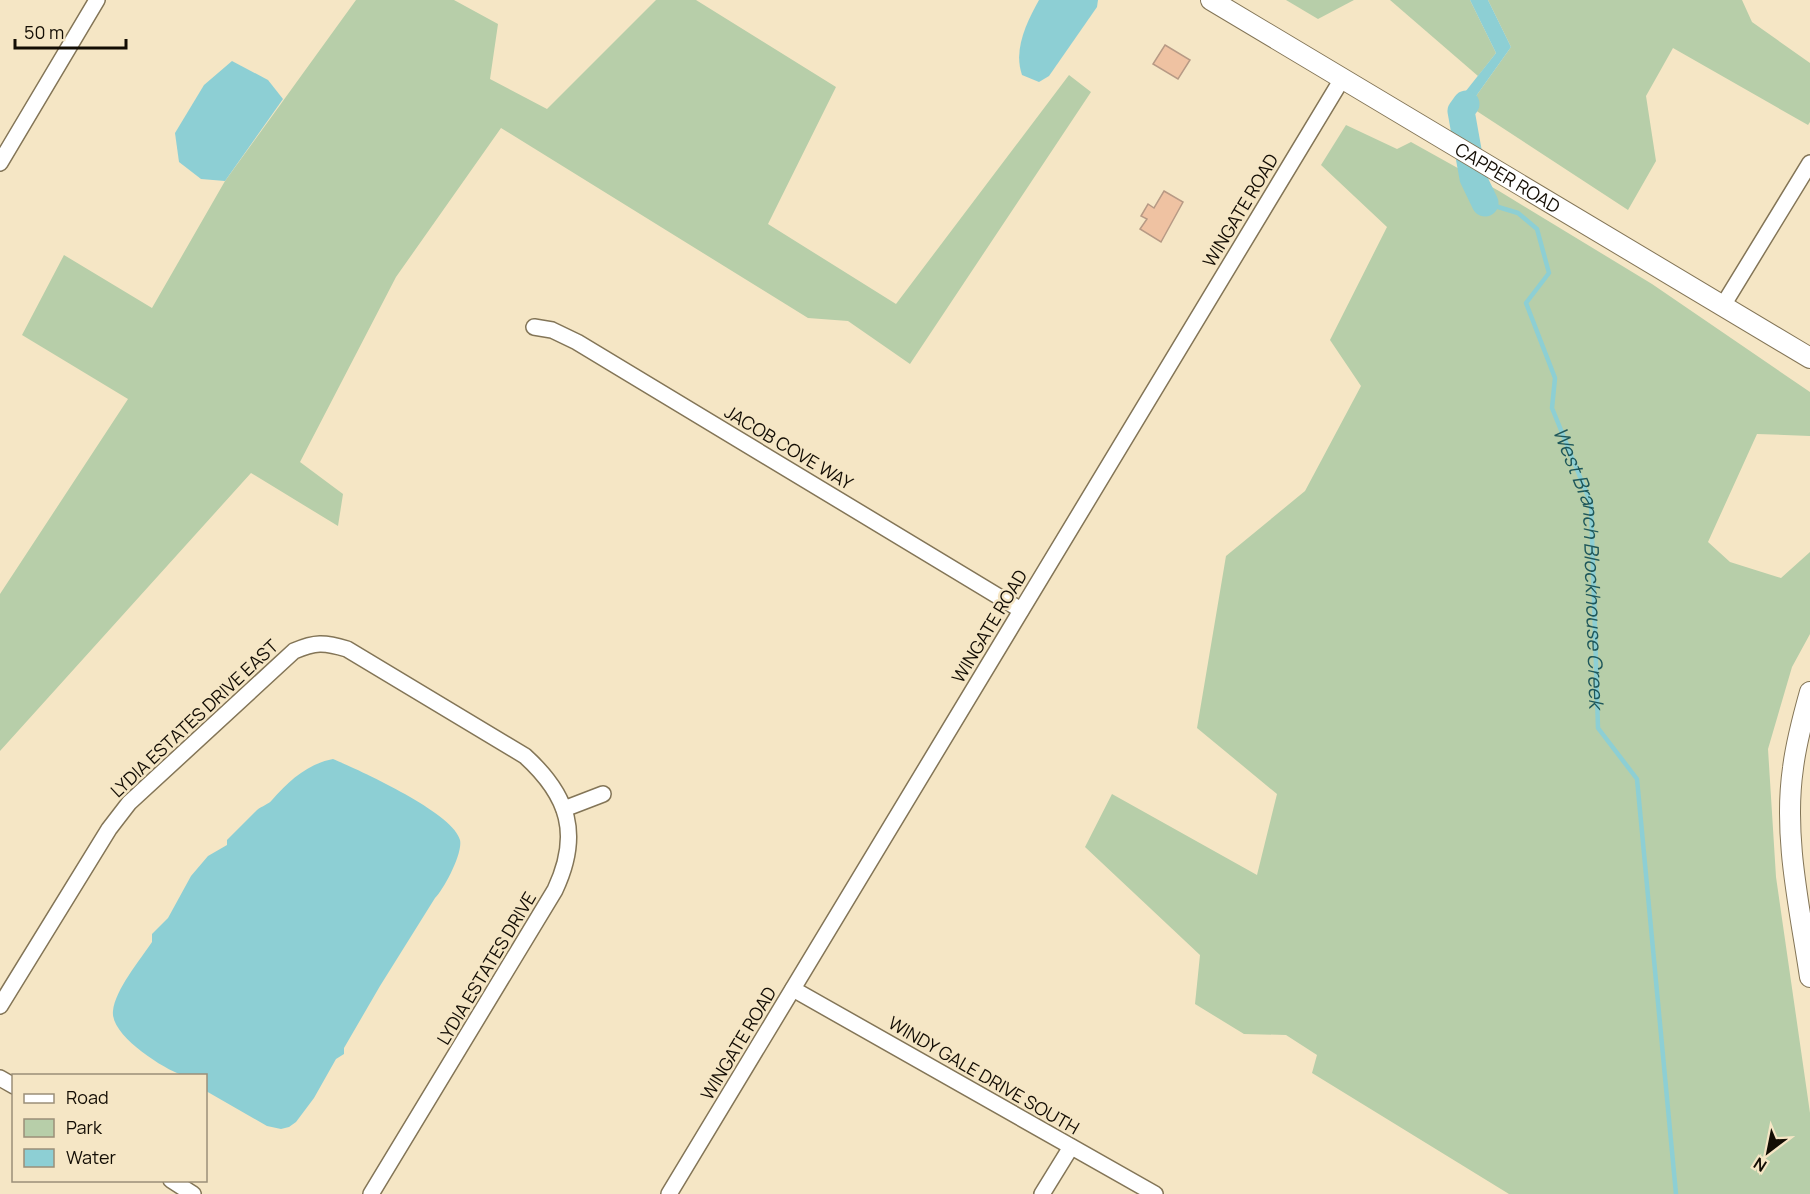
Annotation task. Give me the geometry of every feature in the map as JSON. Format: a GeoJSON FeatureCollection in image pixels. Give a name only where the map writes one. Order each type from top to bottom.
{"type":"FeatureCollection","features":[{"type":"Feature","properties":{"kind":"street"},"geometry":{"type":"LineString","coordinates":[[0,163],[97,0]]}},
{"type":"Feature","properties":{"kind":"street","name":"CAPPER ROAD"},"geometry":{"type":"LineString","coordinates":[[1211,0],[1808,358]]}},
{"type":"Feature","properties":{"kind":"street","name":"WINGATE ROAD"},"geometry":{"type":"LineString","coordinates":[[669,1194],[1342,79]]}},
{"type":"Feature","properties":{"kind":"street"},"geometry":{"type":"LineString","coordinates":[[1722,307],[1810,162]]}},
{"type":"Feature","properties":{"kind":"street","name":"JACOB COVE WAY"},"geometry":{"type":"LineString","coordinates":[[534,327],[552,330],[577,342],[1021,610]]}},
{"type":"Feature","properties":{"kind":"street","name":"LYDIA ESTATES DRIVE EAST"},"geometry":{"type":"LineString","coordinates":[[0,1006],[109,829],[129,803],[294,651],[315,643],[332,644],[347,649],[525,756]]}},
{"type":"Feature","properties":{"kind":"street"},"geometry":{"type":"LineString","coordinates":[[1810,692],[1805,734],[1793,768],[1791,829],[1793,861],[1810,978]]}},
{"type":"Feature","properties":{"kind":"street","name":"LYDIA ESTATES DRIVE"},"geometry":{"type":"LineString","coordinates":[[371,1194],[555,890],[568,855],[569,836],[564,809],[555,790],[541,771],[525,756]]}},
{"type":"Feature","properties":{"kind":"street"},"geometry":{"type":"LineString","coordinates":[[564,809],[603,794]]}},
{"type":"Feature","properties":{"kind":"street","name":"WINDY GALE DRIVE SOUTH"},"geometry":{"type":"LineString","coordinates":[[793,989],[1155,1194]]}},
{"type":"Feature","properties":{"kind":"street"},"geometry":{"type":"LineString","coordinates":[[1042,1194],[1071,1147]]}},
{"type":"Feature","properties":{"kind":"street"},"geometry":{"type":"LineString","coordinates":[[173,1182],[193,1194]]}},
{"type":"Feature","properties":{"kind":"green space"},"geometry":{"type":"Polygon","coordinates":[[[356,0],[454,0],[498,24],[490,79],[547,109],[656,0],[696,0],[836,87],[768,224],[896,304],[1069,75],[1091,92],[910,364],[848,321],[808,318],[501,128],[396,277],[300,462],[343,494],[338,526],[251,473],[0,751],[0,594],[128,399],[22,335],[64,255],[152,308],[225,181],[356,0]]]}},
{"type":"Feature","properties":{"kind":"green space"},"geometry":{"type":"Polygon","coordinates":[[[1286,0],[1354,0],[1318,19],[1286,0]]]}},
{"type":"Feature","properties":{"kind":"green space"},"geometry":{"type":"Polygon","coordinates":[[[1390,0],[1470,0],[1496,53],[1478,76],[1390,0]]]}},
{"type":"Feature","properties":{"kind":"green space"},"geometry":{"type":"Polygon","coordinates":[[[1488,0],[1742,0],[1752,22],[1810,63],[1810,122],[1808,125],[1673,48],[1646,96],[1656,161],[1628,210],[1469,106],[1511,47],[1488,0]]]}},
{"type":"Feature","properties":{"kind":"green space"},"geometry":{"type":"Polygon","coordinates":[[[1346,125],[1397,149],[1411,142],[1499,191],[1652,284],[1810,392],[1810,436],[1757,434],[1708,542],[1730,562],[1781,578],[1810,552],[1810,634],[1792,667],[1768,749],[1776,877],[1810,1113],[1810,1194],[1509,1194],[1312,1073],[1317,1055],[1286,1035],[1244,1034],[1195,1004],[1200,955],[1085,847],[1112,794],[1257,875],[1277,794],[1197,728],[1226,556],[1305,491],[1361,386],[1330,340],[1387,227],[1321,165],[1346,125]]]}},
{"type":"Feature","properties":{"kind":"water"},"geometry":{"type":"Polygon","coordinates":[[[1039,0],[1098,0],[1097,7],[1049,76],[1039,82],[1022,75],[1019,55],[1026,27],[1039,0]]]}},
{"type":"Feature","properties":{"kind":"water"},"geometry":{"type":"Polygon","coordinates":[[[1470,0],[1488,0],[1511,47],[1469,106],[1468,139],[1454,130],[1454,106],[1496,53],[1470,0]]]}},
{"type":"Feature","properties":{"kind":"water"},"geometry":{"type":"Polygon","coordinates":[[[232,61],[268,80],[283,99],[225,181],[201,179],[179,162],[175,133],[204,85],[232,61]]]}},
{"type":"Feature","properties":{"kind":"water"},"geometry":{"type":"Polygon","coordinates":[[[333,759],[383,782],[424,805],[454,829],[460,840],[460,846],[448,879],[380,986],[344,1048],[344,1054],[336,1059],[314,1098],[296,1122],[281,1129],[267,1126],[207,1092],[207,1074],[180,1074],[151,1058],[128,1040],[114,1020],[113,1011],[123,985],[152,942],[152,934],[168,918],[191,876],[208,856],[227,845],[227,840],[257,810],[271,801],[299,774],[324,761],[333,759]]]}},
{"type":"Feature","properties":{"kind":"building"},"geometry":{"type":"Polygon","coordinates":[[[1165,45],[1190,60],[1178,79],[1153,64],[1165,45]]]}},
{"type":"Feature","properties":{"kind":"building"},"geometry":{"type":"Polygon","coordinates":[[[1164,191],[1183,202],[1161,242],[1140,229],[1147,219],[1141,216],[1148,204],[1154,208],[1164,191]]]}},
{"type":"Feature","properties":{"kind":"waterway","name":"West Branch Blockhouse Creek"},"geometry":{"type":"LineString","coordinates":[[1466,104],[1461,111],[1473,178],[1485,203]]}},
{"type":"Feature","properties":{"kind":"waterway","name":"West Branch Blockhouse Creek"},"geometry":{"type":"LineString","coordinates":[[1485,203],[1518,213],[1537,229],[1549,273],[1526,303],[1555,378],[1552,408],[1591,504],[1598,728],[1637,779],[1676,1194]]}}]}
